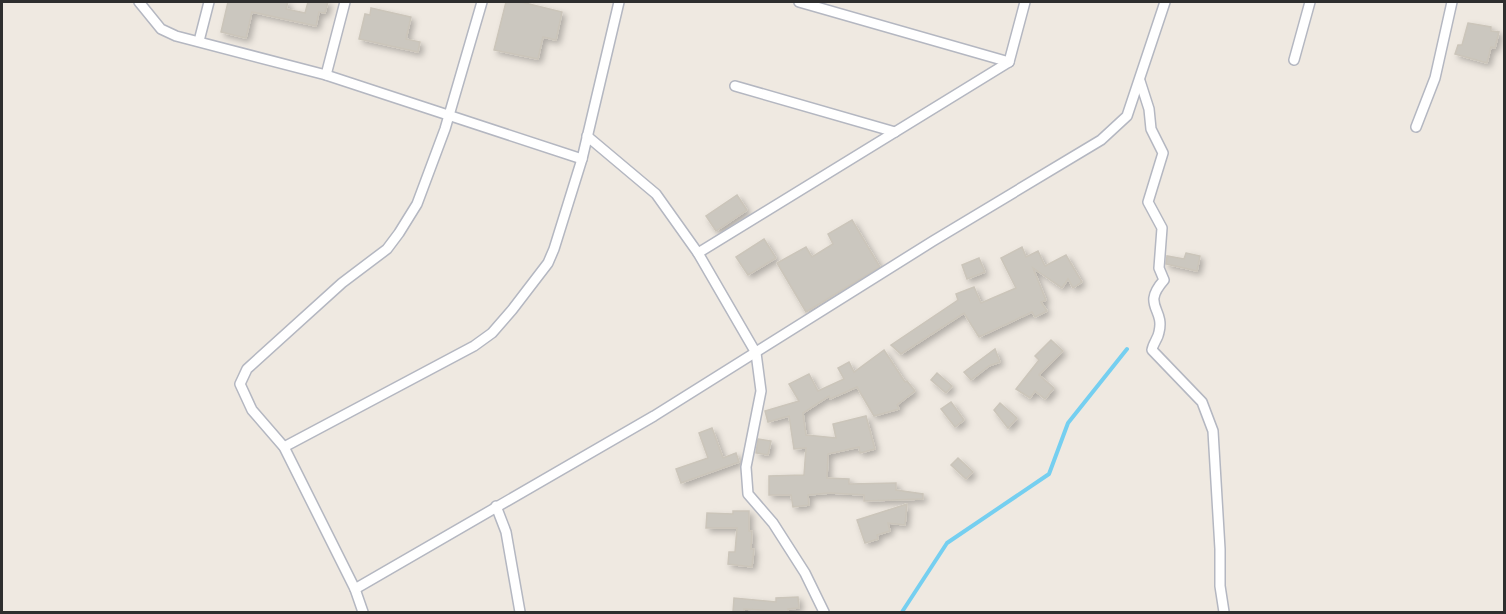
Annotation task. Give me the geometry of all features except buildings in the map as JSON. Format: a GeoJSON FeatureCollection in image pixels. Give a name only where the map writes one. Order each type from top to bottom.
{"type":"FeatureCollection","features":[{"type":"Feature","properties":{"kind":"street"},"geometry":{"type":"LineString","coordinates":[[139,2],[161,29],[326,75],[582,159]]}},
{"type":"Feature","properties":{"kind":"street"},"geometry":{"type":"LineString","coordinates":[[199,41],[209,2]]}},
{"type":"Feature","properties":{"kind":"street"},"geometry":{"type":"LineString","coordinates":[[326,75],[345,2]]}},
{"type":"Feature","properties":{"kind":"street"},"geometry":{"type":"LineString","coordinates":[[363,612],[355,589],[284,447],[252,410],[242,393],[242,376],[342,283],[387,249],[417,204],[450,114],[482,2]]}},
{"type":"Feature","properties":{"kind":"street"},"geometry":{"type":"LineString","coordinates":[[284,447],[474,346],[492,333],[548,263],[582,159],[619,2]]}},
{"type":"Feature","properties":{"kind":"street"},"geometry":{"type":"LineString","coordinates":[[799,2],[1009,62]]}},
{"type":"Feature","properties":{"kind":"street"},"geometry":{"type":"LineString","coordinates":[[698,253],[1009,62],[1025,2]]}},
{"type":"Feature","properties":{"kind":"street"},"geometry":{"type":"LineString","coordinates":[[355,589],[654,416],[933,241],[1101,140],[1127,116],[1165,2]]}},
{"type":"Feature","properties":{"kind":"street"},"geometry":{"type":"LineString","coordinates":[[1294,60],[1310,2]]}},
{"type":"Feature","properties":{"kind":"street"},"geometry":{"type":"LineString","coordinates":[[1416,128],[1435,78],[1452,2]]}},
{"type":"Feature","properties":{"kind":"street"},"geometry":{"type":"LineString","coordinates":[[1140,81],[1149,109],[1151,129],[1163,153],[1148,202],[1162,228],[1159,268],[1164,280],[1155,290],[1152,300],[1159,317],[1159,333],[1152,350],[1202,402],[1213,431],[1220,586],[1224,612]]}},
{"type":"Feature","properties":{"kind":"street"},"geometry":{"type":"LineString","coordinates":[[735,87],[895,132]]}},
{"type":"Feature","properties":{"kind":"street"},"geometry":{"type":"LineString","coordinates":[[587,136],[656,194],[698,253],[756,352],[761,391],[746,467],[748,494],[773,524],[805,573],[824,612]]}},
{"type":"Feature","properties":{"kind":"street"},"geometry":{"type":"LineString","coordinates":[[496,506],[506,532],[520,612]]}},
{"type":"Feature","properties":{"kind":"waterway"},"geometry":{"type":"LineString","coordinates":[[902,612],[947,543],[1049,474],[1068,423],[1127,349]]}}]}
